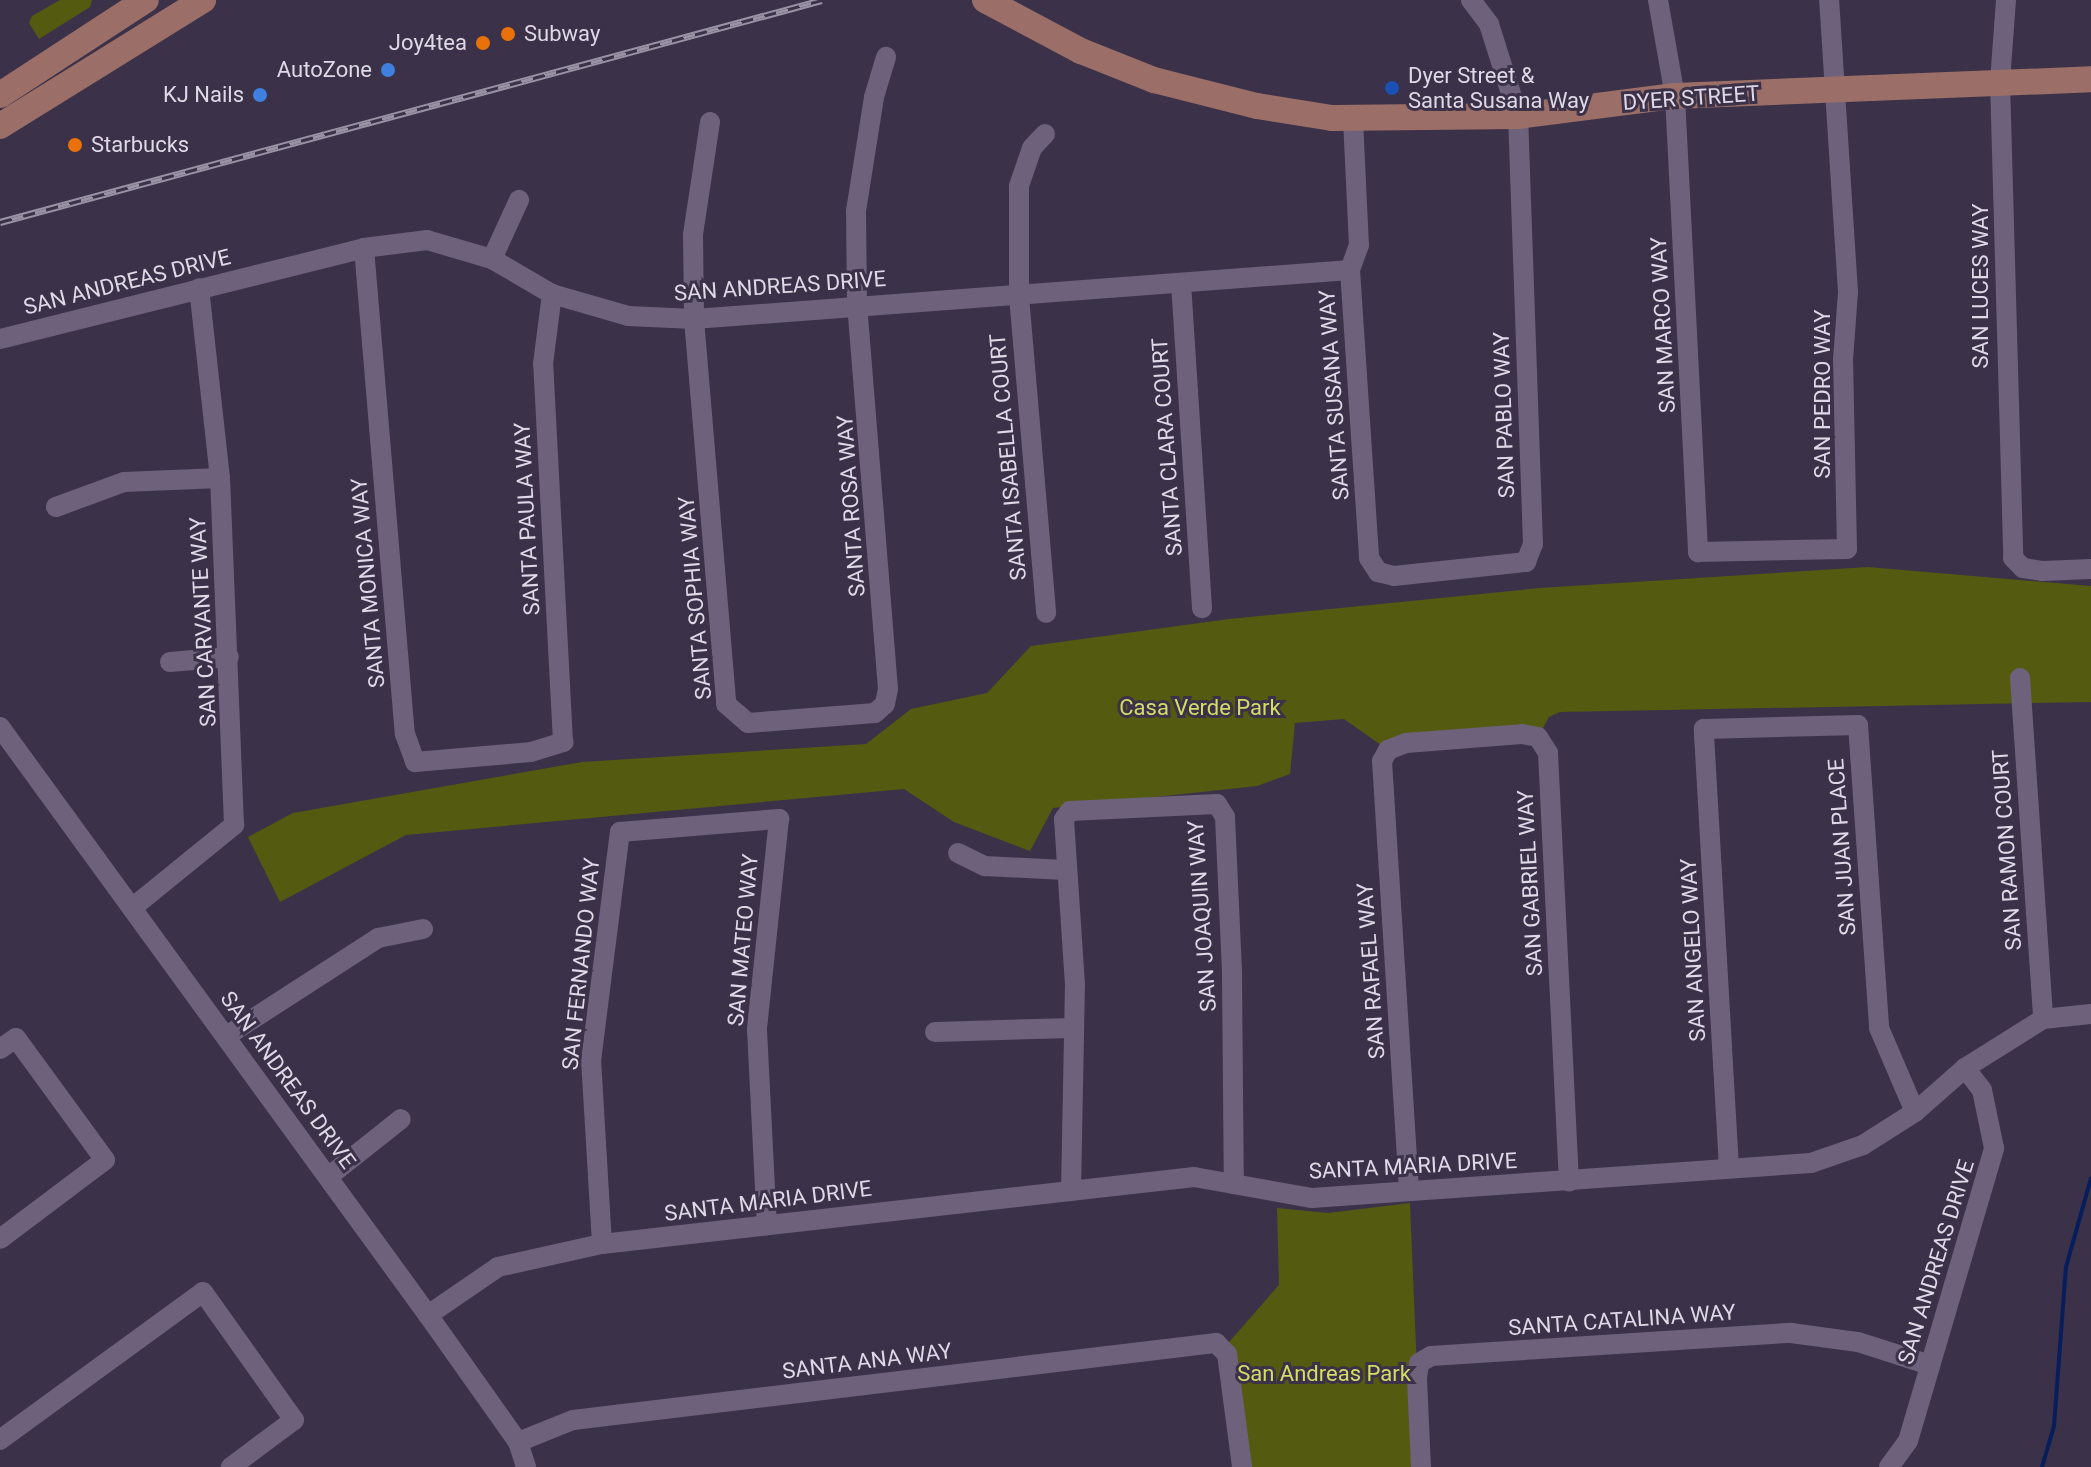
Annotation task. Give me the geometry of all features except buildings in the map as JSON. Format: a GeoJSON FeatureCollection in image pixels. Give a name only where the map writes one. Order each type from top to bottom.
{"type":"FeatureCollection","features":[{"type":"Feature","properties":{"kind":"main road"},"geometry":{"type":"LineString","coordinates":[[0,126],[203,0]]}},
{"type":"Feature","properties":{"kind":"main road","name":"DYER STREET"},"geometry":{"type":"LineString","coordinates":[[985,0],[1081,51],[1154,80],[1301,116],[1353,119],[1518,116],[1675,96],[2089,77]]}},
{"type":"Feature","properties":{"kind":"main road"},"geometry":{"type":"LineString","coordinates":[[0,95],[131,4]]}},
{"type":"Feature","properties":{"kind":"street"},"geometry":{"type":"LineString","coordinates":[[1471,0],[1489,24],[1518,116]]}},
{"type":"Feature","properties":{"kind":"street","name":"SAN MARCO WAY"},"geometry":{"type":"LineString","coordinates":[[1658,0],[1675,96],[1698,552]]}},
{"type":"Feature","properties":{"kind":"street"},"geometry":{"type":"LineString","coordinates":[[1829,0],[1835,89]]}},
{"type":"Feature","properties":{"kind":"street","name":"SAN LUCES WAY"},"geometry":{"type":"LineString","coordinates":[[2006,0],[2000,81],[2009,302],[2005,402],[2013,558],[2023,568],[2091,569]]}},
{"type":"Feature","properties":{"kind":"street"},"geometry":{"type":"LineString","coordinates":[[131,4],[143,37]]}},
{"type":"Feature","properties":{"kind":"street","name":"SANTA ROSA WAY"},"geometry":{"type":"LineString","coordinates":[[885,704],[888,689],[857,304],[856,211],[874,97],[886,57]]}},
{"type":"Feature","properties":{"kind":"street","name":"SAN PEDRO WAY"},"geometry":{"type":"LineString","coordinates":[[1698,552],[1847,549],[1843,360],[1848,292],[1835,89]]}},
{"type":"Feature","properties":{"kind":"street","name":"SAN PABLO WAY"},"geometry":{"type":"LineString","coordinates":[[1378,572],[1394,576],[1508,568],[1526,562],[1533,544],[1518,116]]}},
{"type":"Feature","properties":{"kind":"street","name":"SANTA SUSANA WAY"},"geometry":{"type":"LineString","coordinates":[[1353,119],[1359,245],[1350,270],[1369,558],[1378,572]]}},
{"type":"Feature","properties":{"kind":"street","name":"SANTA SOPHIA WAY"},"geometry":{"type":"LineString","coordinates":[[710,122],[693,235],[694,319],[726,704],[748,723],[875,713],[885,704]]}},
{"type":"Feature","properties":{"kind":"street","name":"SANTA ISABELLA COURT"},"geometry":{"type":"LineString","coordinates":[[1045,134],[1032,148],[1019,186],[1019,296],[1046,613]]}},
{"type":"Feature","properties":{"kind":"street"},"geometry":{"type":"LineString","coordinates":[[492,259],[519,200]]}},
{"type":"Feature","properties":{"kind":"street","name":"SAN ANDREAS DRIVE"},"geometry":{"type":"LineString","coordinates":[[0,339],[364,248],[427,240],[492,259],[552,294],[628,316],[694,319],[857,304],[1019,296],[1350,270]]}},
{"type":"Feature","properties":{"kind":"street","name":"SANTA MONICA WAY"},"geometry":{"type":"LineString","coordinates":[[364,248],[405,734],[415,762],[531,752],[563,742]]}},
{"type":"Feature","properties":{"kind":"street","name":"SANTA CLARA COURT"},"geometry":{"type":"LineString","coordinates":[[1181,283],[1202,608]]}},
{"type":"Feature","properties":{"kind":"street","name":"SAN CARVANTE WAY"},"geometry":{"type":"LineString","coordinates":[[132,908],[234,825],[220,478],[199,288]]}},
{"type":"Feature","properties":{"kind":"street","name":"SANTA PAULA WAY"},"geometry":{"type":"LineString","coordinates":[[552,294],[543,364],[563,742]]}},
{"type":"Feature","properties":{"kind":"street"},"geometry":{"type":"LineString","coordinates":[[56,507],[124,482],[220,478]]}},
{"type":"Feature","properties":{"kind":"street"},"geometry":{"type":"LineString","coordinates":[[170,662],[229,657]]}},
{"type":"Feature","properties":{"kind":"street","name":"SAN RAMON COURT"},"geometry":{"type":"LineString","coordinates":[[2020,678],[2043,1019]]}},
{"type":"Feature","properties":{"kind":"street","name":"SAN JUAN PLACE"},"geometry":{"type":"LineString","coordinates":[[1704,729],[1858,725],[1879,1028],[1915,1112]]}},
{"type":"Feature","properties":{"kind":"street","name":"SAN ANDREAS DRIVE"},"geometry":{"type":"LineString","coordinates":[[0,727],[228,1035],[428,1315],[518,1442],[526,1467]]}},
{"type":"Feature","properties":{"kind":"street","name":"SAN ANGELO WAY"},"geometry":{"type":"LineString","coordinates":[[1704,729],[1729,1168]]}},
{"type":"Feature","properties":{"kind":"street","name":"SAN GABRIEL WAY"},"geometry":{"type":"LineString","coordinates":[[1388,750],[1406,743],[1522,734],[1538,737],[1548,753],[1569,1181]]}},
{"type":"Feature","properties":{"kind":"street","name":"SAN RAFAEL WAY"},"geometry":{"type":"LineString","coordinates":[[1388,750],[1382,761],[1409,1190]]}},
{"type":"Feature","properties":{"kind":"street","name":"SAN JOAQUIN WAY"},"geometry":{"type":"LineString","coordinates":[[1065,870],[1064,819],[1070,811],[1217,804],[1225,817],[1234,1184]]}},
{"type":"Feature","properties":{"kind":"street","name":"SAN MATEO WAY"},"geometry":{"type":"LineString","coordinates":[[620,832],[779,819],[757,1030],[767,1225]]}},
{"type":"Feature","properties":{"kind":"street","name":"SAN FERNANDO WAY"},"geometry":{"type":"LineString","coordinates":[[602,1244],[591,1061],[620,832]]}},
{"type":"Feature","properties":{"kind":"street"},"geometry":{"type":"LineString","coordinates":[[958,853],[985,866],[1065,870],[1075,985],[1071,1191]]}},
{"type":"Feature","properties":{"kind":"street"},"geometry":{"type":"LineString","coordinates":[[228,1035],[378,938],[423,929]]}},
{"type":"Feature","properties":{"kind":"street","name":"SANTA MARIA DRIVE"},"geometry":{"type":"LineString","coordinates":[[428,1315],[498,1267],[602,1244],[1194,1177],[1312,1198],[1811,1163],[1863,1145],[1915,1112],[1965,1068],[2043,1019],[2091,1014]]}},
{"type":"Feature","properties":{"kind":"street"},"geometry":{"type":"LineString","coordinates":[[935,1032],[1072,1028]]}},
{"type":"Feature","properties":{"kind":"street"},"geometry":{"type":"LineString","coordinates":[[0,1049],[16,1038],[105,1160],[0,1239]]}},
{"type":"Feature","properties":{"kind":"street","name":"SAN ANDREAS DRIVE"},"geometry":{"type":"LineString","coordinates":[[1889,1467],[1908,1441],[1994,1148],[1982,1090],[1965,1068]]}},
{"type":"Feature","properties":{"kind":"street"},"geometry":{"type":"LineString","coordinates":[[328,1177],[401,1119]]}},
{"type":"Feature","properties":{"kind":"street"},"geometry":{"type":"LineString","coordinates":[[0,1440],[203,1292],[294,1420],[231,1467]]}},
{"type":"Feature","properties":{"kind":"street","name":"SANTA CATALINA WAY"},"geometry":{"type":"LineString","coordinates":[[1421,1467],[1417,1378],[1419,1363],[1431,1356],[1791,1333],[1858,1342],[1930,1365]]}},
{"type":"Feature","properties":{"kind":"street","name":"SANTA ANA WAY"},"geometry":{"type":"LineString","coordinates":[[518,1442],[573,1420],[1216,1343],[1223,1349],[1242,1467]]}},
{"type":"Feature","properties":{"kind":"green space"},"geometry":{"type":"Polygon","coordinates":[[[60,0],[92,0],[90,7],[39,39],[29,23],[32,16],[60,0]]]}},
{"type":"Feature","properties":{"kind":"green space","name":"Casa Verde Park"},"geometry":{"type":"Polygon","coordinates":[[[1868,567],[2091,586],[2091,702],[1560,712],[1549,717],[1538,737],[1388,750],[1344,719],[1295,723],[1290,774],[1257,786],[1053,808],[1030,851],[954,822],[904,789],[406,835],[280,902],[248,837],[293,813],[582,762],[866,744],[911,709],[987,693],[1031,646],[1229,619],[1540,588],[1868,567]]]}},
{"type":"Feature","properties":{"kind":"green space","name":"San Andreas Park"},"geometry":{"type":"Polygon","coordinates":[[[1410,1203],[1421,1467],[1242,1467],[1223,1349],[1279,1285],[1277,1208],[1328,1213],[1410,1203]]]}},
{"type":"Feature","properties":{"kind":"waterway"},"geometry":{"type":"LineString","coordinates":[[2042,1467],[2054,1426],[2066,1267],[2091,1178]]}},
{"type":"Feature","properties":{"kind":"railway"},"geometry":{"type":"LineString","coordinates":[[0,222],[822,0]]}},
{"type":"Feature","properties":{"kind":"place","name":"Subway"},"geometry":{"type":"Point","coordinates":[508,34]}},
{"type":"Feature","properties":{"kind":"place","name":"Joy4tea"},"geometry":{"type":"Point","coordinates":[483,43]}},
{"type":"Feature","properties":{"kind":"place","name":"AutoZone"},"geometry":{"type":"Point","coordinates":[388,70]}},
{"type":"Feature","properties":{"kind":"place","name":"Dyer Street & Santa Susana Way"},"geometry":{"type":"Point","coordinates":[1392,88]}},
{"type":"Feature","properties":{"kind":"place","name":"KJ Nails"},"geometry":{"type":"Point","coordinates":[260,95]}},
{"type":"Feature","properties":{"kind":"place","name":"Starbucks"},"geometry":{"type":"Point","coordinates":[75,145]}}]}
